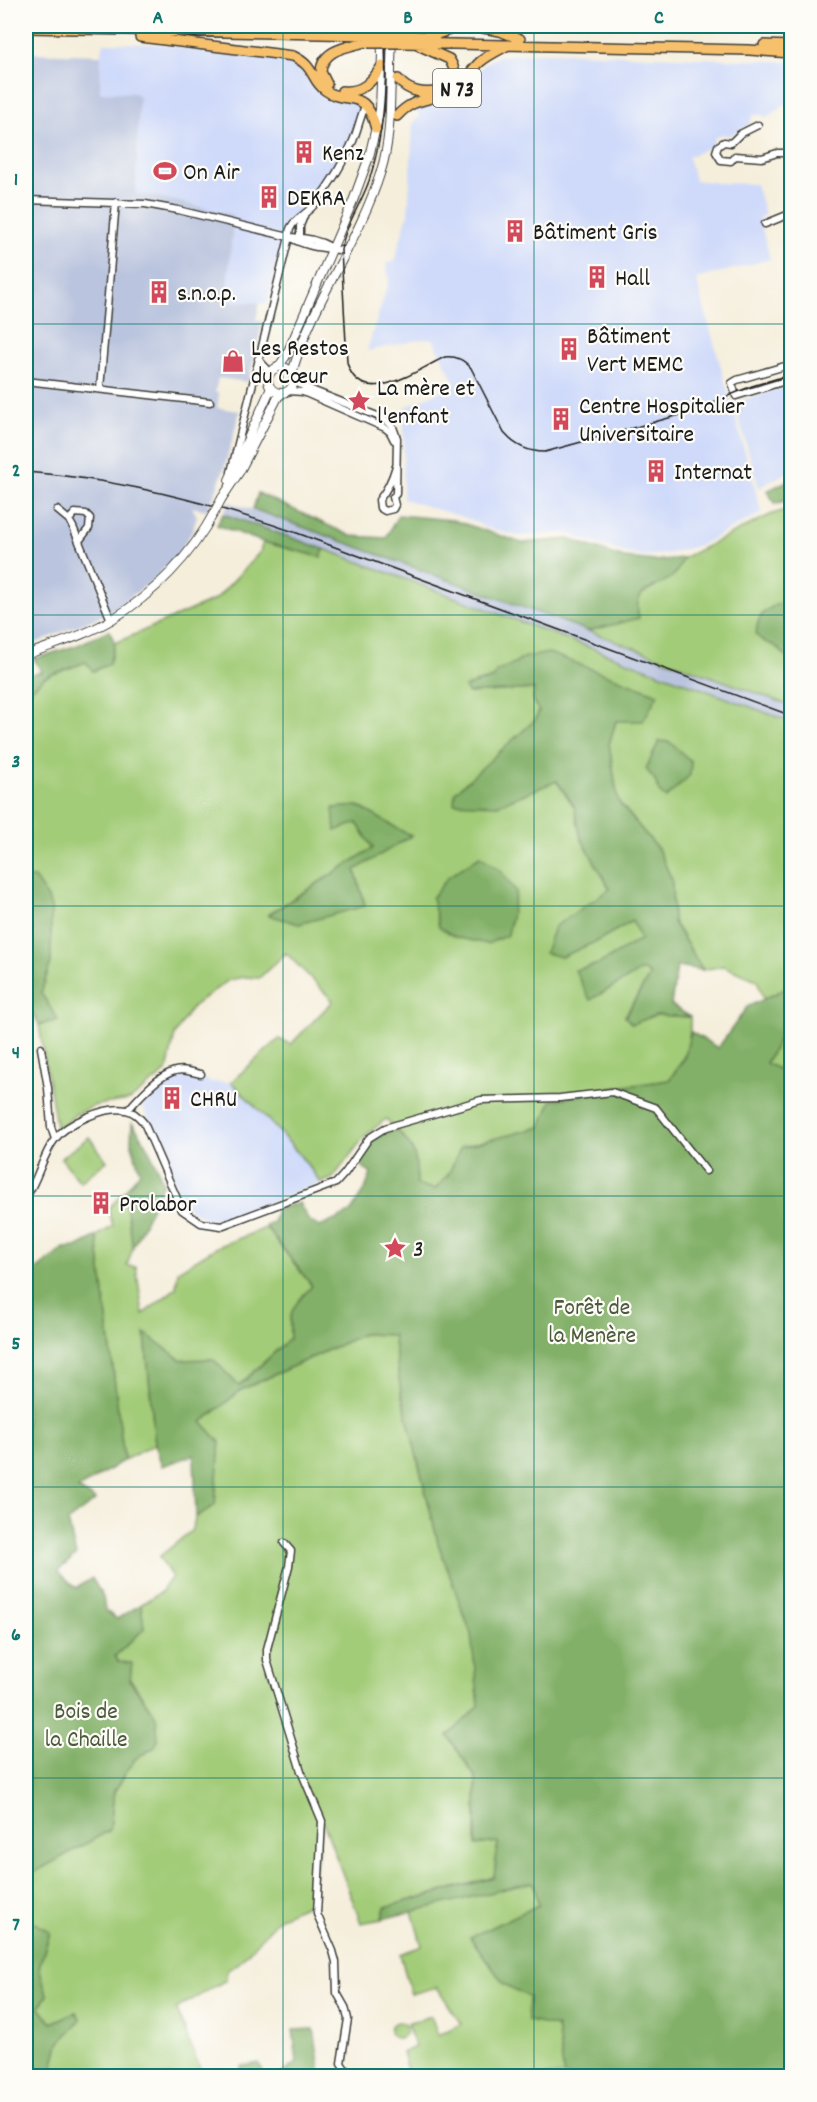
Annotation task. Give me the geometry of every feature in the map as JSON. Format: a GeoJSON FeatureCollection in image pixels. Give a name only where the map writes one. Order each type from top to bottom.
{"type":"FeatureCollection","features":[{"type":"Feature","properties":{"kind":"main road"},"geometry":{"type":"LineString","coordinates":[[103,30],[149,26]]}},
{"type":"Feature","properties":{"kind":"main road"},"geometry":{"type":"LineString","coordinates":[[318,26],[366,39]]}},
{"type":"Feature","properties":{"kind":"main road"},"geometry":{"type":"LineString","coordinates":[[429,37],[453,26]]}},
{"type":"Feature","properties":{"kind":"main road"},"geometry":{"type":"LineString","coordinates":[[472,26],[500,31],[520,39]]}},
{"type":"Feature","properties":{"kind":"main road"},"geometry":{"type":"LineString","coordinates":[[26,28],[792,53]]}},
{"type":"Feature","properties":{"kind":"main road"},"geometry":{"type":"LineString","coordinates":[[26,34],[366,39]]}},
{"type":"Feature","properties":{"kind":"main road"},"geometry":{"type":"LineString","coordinates":[[140,37],[293,56],[310,67],[318,83],[326,91],[355,98],[365,106],[373,116],[376,129]]}},
{"type":"Feature","properties":{"kind":"main road"},"geometry":{"type":"LineString","coordinates":[[406,40],[429,37],[792,46]]}},
{"type":"Feature","properties":{"kind":"main road"},"geometry":{"type":"LineString","coordinates":[[366,39],[334,51],[325,58],[321,72],[326,83],[336,90],[355,91],[372,82],[386,68]]}},
{"type":"Feature","properties":{"kind":"main road"},"geometry":{"type":"LineString","coordinates":[[398,78],[409,89],[429,93],[445,88],[454,75],[449,59],[406,40]]}},
{"type":"Feature","properties":{"kind":"main road","name":"N 73"},"geometry":{"type":"LineString","coordinates":[[397,117],[405,108],[417,101],[441,96],[453,90],[466,80],[482,60],[509,45]]}},
{"type":"Feature","properties":{"kind":"street"},"geometry":{"type":"LineString","coordinates":[[26,655],[60,643],[111,620],[151,590],[175,568],[196,542],[240,471],[278,397],[293,386],[293,376],[320,304],[374,189],[387,145],[386,68],[380,26]]}},
{"type":"Feature","properties":{"kind":"street"},"geometry":{"type":"LineString","coordinates":[[392,26],[380,110],[361,182],[286,356],[279,366],[270,372],[268,380],[274,391],[303,392],[390,432],[396,450]]}},
{"type":"Feature","properties":{"kind":"street"},"geometry":{"type":"LineString","coordinates":[[386,68],[398,78]]}},
{"type":"Feature","properties":{"kind":"street"},"geometry":{"type":"LineString","coordinates":[[229,479],[288,232],[292,224],[304,216],[317,201],[344,160],[365,106]]}},
{"type":"Feature","properties":{"kind":"street","name":"N 73"},"geometry":{"type":"LineString","coordinates":[[387,145],[397,117]]}},
{"type":"Feature","properties":{"kind":"street"},"geometry":{"type":"LineString","coordinates":[[731,143],[736,150],[735,156],[730,161],[724,161],[717,155],[717,149],[721,144],[731,143],[740,134],[758,125]]}},
{"type":"Feature","properties":{"kind":"street"},"geometry":{"type":"LineString","coordinates":[[735,156],[762,158],[777,153],[792,153]]}},
{"type":"Feature","properties":{"kind":"street"},"geometry":{"type":"LineString","coordinates":[[26,200],[116,202],[159,206],[288,237],[323,242],[333,248]]}},
{"type":"Feature","properties":{"kind":"street"},"geometry":{"type":"LineString","coordinates":[[100,389],[116,202]]}},
{"type":"Feature","properties":{"kind":"street"},"geometry":{"type":"LineString","coordinates":[[765,224],[792,213]]}},
{"type":"Feature","properties":{"kind":"street"},"geometry":{"type":"LineString","coordinates":[[300,237],[300,226],[304,216]]}},
{"type":"Feature","properties":{"kind":"street"},"geometry":{"type":"LineString","coordinates":[[288,237],[300,244],[321,249],[347,250]]}},
{"type":"Feature","properties":{"kind":"street"},"geometry":{"type":"LineString","coordinates":[[258,359],[270,372]]}},
{"type":"Feature","properties":{"kind":"street"},"geometry":{"type":"LineString","coordinates":[[792,364],[737,380],[732,383],[732,388],[736,396],[792,379]]}},
{"type":"Feature","properties":{"kind":"street"},"geometry":{"type":"LineString","coordinates":[[279,366],[287,368],[293,376],[314,391],[385,420],[393,427],[397,438],[396,494],[393,497]]}},
{"type":"Feature","properties":{"kind":"street"},"geometry":{"type":"LineString","coordinates":[[26,381],[210,402]]}},
{"type":"Feature","properties":{"kind":"street"},"geometry":{"type":"LineString","coordinates":[[222,498],[271,388]]}},
{"type":"Feature","properties":{"kind":"street"},"geometry":{"type":"LineString","coordinates":[[358,416],[367,412]]}},
{"type":"Feature","properties":{"kind":"street"},"geometry":{"type":"LineString","coordinates":[[393,497],[395,507],[391,511],[385,512],[380,508],[379,503],[391,483],[396,466]]}},
{"type":"Feature","properties":{"kind":"street"},"geometry":{"type":"LineString","coordinates":[[385,495],[393,497]]}},
{"type":"Feature","properties":{"kind":"street"},"geometry":{"type":"LineString","coordinates":[[57,510],[69,520],[80,542],[111,620]]}},
{"type":"Feature","properties":{"kind":"street"},"geometry":{"type":"LineString","coordinates":[[69,520],[75,513],[81,512],[90,518],[89,528],[80,542]]}},
{"type":"Feature","properties":{"kind":"street"},"geometry":{"type":"LineString","coordinates":[[41,1048],[48,1088],[51,1127],[55,1139]]}},
{"type":"Feature","properties":{"kind":"street"},"geometry":{"type":"LineString","coordinates":[[26,1197],[55,1139],[65,1129],[89,1116],[107,1111],[128,1110],[163,1077],[173,1072],[188,1071],[201,1074]]}},
{"type":"Feature","properties":{"kind":"street"},"geometry":{"type":"LineString","coordinates":[[128,1110],[144,1123],[182,1210],[201,1223],[221,1226],[336,1183],[369,1138],[385,1128],[481,1100],[560,1098],[612,1092],[656,1108],[706,1171]]}},
{"type":"Feature","properties":{"kind":"street"},"geometry":{"type":"LineString","coordinates":[[284,1543],[291,1551],[290,1566],[267,1649],[267,1660],[301,1771],[322,1821],[317,1914],[333,1951],[336,1962],[337,1993],[345,2007],[348,2019],[341,2063],[350,2076]]}},
{"type":"Feature","properties":{"kind":"shaded area"},"geometry":{"type":"Polygon","coordinates":[[[104,43],[157,44],[294,62],[307,68],[325,95],[337,100],[355,102],[359,111],[335,168],[302,212],[287,221],[268,304],[226,301],[234,215],[155,196],[136,194],[139,97],[100,92],[101,55],[104,43]]]}},
{"type":"Feature","properties":{"kind":"shaded area"},"geometry":{"type":"Polygon","coordinates":[[[552,52],[791,62],[791,100],[764,118],[763,115],[753,115],[749,125],[728,136],[723,134],[715,137],[712,146],[688,157],[695,180],[756,184],[765,214],[759,218],[770,259],[696,279],[762,513],[700,545],[667,554],[641,556],[625,553],[564,533],[518,536],[484,527],[472,520],[403,499],[404,408],[455,384],[433,339],[367,351],[389,280],[386,263],[394,262],[408,214],[413,122],[420,116],[413,108],[463,89],[485,64],[499,56],[552,52]]]}},
{"type":"Feature","properties":{"kind":"shaded area"},"geometry":{"type":"Polygon","coordinates":[[[26,53],[101,55],[100,92],[135,93],[139,97],[136,194],[155,196],[234,215],[226,301],[260,303],[256,320],[263,321],[248,382],[218,378],[215,392],[219,393],[217,408],[240,411],[214,496],[207,510],[192,507],[197,516],[193,530],[177,555],[152,581],[104,615],[26,647],[26,53]]]}},
{"type":"Feature","properties":{"kind":"shaded area"},"geometry":{"type":"Polygon","coordinates":[[[791,385],[791,470],[759,488],[734,402],[791,385]]]}},
{"type":"Feature","properties":{"kind":"shaded area"},"geometry":{"type":"Polygon","coordinates":[[[229,502],[327,535],[791,706],[791,722],[324,549],[223,514],[229,502]]]}},
{"type":"Feature","properties":{"kind":"shaded area"},"geometry":{"type":"Polygon","coordinates":[[[179,1073],[194,1074],[211,1082],[231,1082],[278,1129],[306,1161],[321,1183],[262,1207],[259,1206],[220,1220],[204,1218],[184,1205],[143,1107],[146,1098],[166,1078],[179,1073]]]}},
{"type":"Feature","properties":{"kind":"green space"},"geometry":{"type":"Polygon","coordinates":[[[412,26],[445,26],[435,31],[417,31],[412,26]]]}},
{"type":"Feature","properties":{"kind":"green space"},"geometry":{"type":"Polygon","coordinates":[[[792,219],[791,259],[784,232],[787,220],[792,219]]]}},
{"type":"Feature","properties":{"kind":"green space"},"geometry":{"type":"Polygon","coordinates":[[[791,479],[791,499],[775,504],[767,491],[791,479]]]}},
{"type":"Feature","properties":{"kind":"green space"},"geometry":{"type":"Polygon","coordinates":[[[258,493],[351,536],[386,538],[398,515],[453,520],[522,543],[569,539],[624,558],[655,561],[683,558],[674,575],[642,595],[637,608],[639,618],[588,631],[253,509],[258,493]]]}},
{"type":"Feature","properties":{"kind":"green space"},"geometry":{"type":"Polygon","coordinates":[[[791,508],[791,706],[588,631],[639,618],[636,606],[641,594],[675,574],[683,558],[770,515],[791,508]]]}},
{"type":"Feature","properties":{"kind":"green space"},"geometry":{"type":"Polygon","coordinates":[[[223,514],[324,549],[321,557],[263,542],[217,525],[223,514]]]}},
{"type":"Feature","properties":{"kind":"green space"},"geometry":{"type":"Polygon","coordinates":[[[263,542],[321,557],[324,549],[791,722],[792,854],[789,862],[792,864],[791,986],[764,999],[757,980],[723,966],[703,970],[673,921],[672,880],[658,849],[618,801],[609,744],[616,721],[658,694],[494,678],[474,683],[469,693],[535,689],[539,710],[497,805],[556,781],[574,806],[581,838],[610,889],[554,927],[597,941],[632,921],[641,939],[599,964],[576,970],[590,1000],[642,970],[650,975],[625,1016],[632,1024],[656,1015],[690,1017],[686,1051],[669,1080],[613,1088],[541,1127],[461,1147],[448,1175],[435,1189],[417,1185],[414,1154],[408,1142],[386,1119],[365,1136],[333,1178],[321,1183],[290,1143],[231,1082],[279,1039],[291,1044],[333,1001],[286,953],[259,978],[244,977],[229,980],[198,1002],[190,1010],[175,1034],[167,1071],[130,1100],[96,1105],[76,1114],[57,1131],[39,1025],[57,1020],[41,993],[51,962],[34,878],[26,878],[26,694],[45,677],[86,662],[93,671],[109,664],[115,643],[216,599],[260,552],[263,542]],[[357,823],[373,848],[269,914],[365,905],[355,870],[411,835],[357,823]]]}},
{"type":"Feature","properties":{"kind":"green space"},"geometry":{"type":"Polygon","coordinates":[[[783,602],[791,602],[791,659],[756,635],[758,622],[763,613],[783,602]]]}},
{"type":"Feature","properties":{"kind":"green space"},"geometry":{"type":"Polygon","coordinates":[[[109,630],[115,643],[109,664],[93,671],[86,662],[45,677],[26,694],[26,675],[42,672],[34,659],[78,645],[109,630]]]}},
{"type":"Feature","properties":{"kind":"green space"},"geometry":{"type":"Polygon","coordinates":[[[549,653],[658,694],[643,721],[616,721],[609,744],[618,801],[658,849],[672,880],[673,922],[703,970],[677,966],[671,1005],[690,1017],[656,1015],[632,1024],[625,1017],[650,975],[642,970],[590,1000],[575,970],[599,964],[641,939],[632,921],[562,957],[545,953],[554,927],[610,889],[581,838],[574,806],[557,781],[497,805],[454,803],[455,792],[536,719],[539,711],[533,702],[534,689],[468,693],[465,687],[494,678],[496,672],[526,657],[549,653]]]}},
{"type":"Feature","properties":{"kind":"green space"},"geometry":{"type":"Polygon","coordinates":[[[659,741],[670,742],[691,762],[690,775],[666,798],[659,792],[655,780],[646,769],[659,741]]]}},
{"type":"Feature","properties":{"kind":"green space"},"geometry":{"type":"Polygon","coordinates":[[[358,806],[411,836],[355,870],[365,906],[299,924],[268,915],[373,848],[357,823],[335,831],[333,808],[358,806]]]}},
{"type":"Feature","properties":{"kind":"green space"},"geometry":{"type":"Polygon","coordinates":[[[480,856],[500,870],[516,891],[508,935],[487,944],[455,937],[439,927],[432,898],[448,877],[480,856]]]}},
{"type":"Feature","properties":{"kind":"green space"},"geometry":{"type":"Polygon","coordinates":[[[26,878],[34,878],[48,898],[51,908],[51,962],[41,993],[58,1020],[39,1025],[33,1013],[26,1016],[26,878]]]}},
{"type":"Feature","properties":{"kind":"green space","name":"Forêt de la Menère"},"geometry":{"type":"Polygon","coordinates":[[[791,986],[791,1006],[784,1012],[787,1025],[766,1063],[792,1076],[791,2076],[564,2076],[557,2027],[528,2021],[529,1997],[504,1984],[470,1937],[539,1905],[533,1882],[382,1919],[385,1907],[494,1878],[498,1842],[476,1845],[476,1778],[448,1736],[479,1706],[471,1634],[439,1546],[401,1392],[393,1335],[363,1334],[241,1390],[202,1422],[220,1442],[215,1505],[196,1517],[194,1455],[162,1466],[155,1444],[145,1333],[181,1360],[213,1359],[239,1386],[290,1338],[293,1309],[312,1286],[265,1225],[273,1222],[277,1209],[299,1203],[309,1221],[320,1227],[350,1213],[365,1189],[371,1174],[356,1161],[368,1145],[378,1137],[396,1129],[412,1148],[417,1185],[435,1189],[448,1175],[461,1147],[541,1127],[551,1101],[613,1088],[669,1080],[684,1059],[691,1032],[718,1048],[747,1007],[791,986]]]}},
{"type":"Feature","properties":{"kind":"green space"},"geometry":{"type":"Polygon","coordinates":[[[791,1006],[791,1076],[766,1064],[787,1025],[784,1012],[791,1006]]]}},
{"type":"Feature","properties":{"kind":"green space"},"geometry":{"type":"Polygon","coordinates":[[[132,1123],[150,1152],[163,1183],[133,1247],[124,1192],[140,1172],[131,1142],[132,1123]]]}},
{"type":"Feature","properties":{"kind":"green space"},"geometry":{"type":"Polygon","coordinates":[[[89,1137],[107,1161],[80,1182],[61,1158],[89,1137]]]}},
{"type":"Feature","properties":{"kind":"green space"},"geometry":{"type":"Polygon","coordinates":[[[124,1192],[133,1247],[127,1266],[136,1267],[143,1314],[176,1288],[178,1271],[217,1247],[266,1228],[312,1286],[291,1315],[290,1338],[238,1386],[213,1359],[181,1360],[145,1334],[155,1444],[124,1460],[97,1236],[113,1226],[108,1209],[124,1192]]]}},
{"type":"Feature","properties":{"kind":"green space","name":"Bois de la Chaille"},"geometry":{"type":"Polygon","coordinates":[[[97,1236],[124,1460],[78,1489],[96,1500],[68,1521],[76,1555],[58,1571],[76,1588],[92,1578],[103,1597],[105,1610],[117,1619],[141,1604],[144,1629],[115,1656],[118,1662],[132,1663],[130,1681],[156,1717],[158,1738],[155,1747],[135,1759],[114,1791],[110,1830],[26,1877],[26,1278],[64,1248],[76,1247],[97,1236]]]}},
{"type":"Feature","properties":{"kind":"green space"},"geometry":{"type":"Polygon","coordinates":[[[363,1334],[393,1335],[401,1392],[439,1546],[471,1633],[480,1706],[448,1736],[476,1778],[476,1845],[498,1842],[494,1877],[385,1907],[382,1919],[361,1923],[322,1819],[311,1903],[280,1917],[238,1964],[227,1970],[226,1980],[176,2009],[203,2076],[51,2076],[59,2043],[81,2020],[75,2012],[52,2023],[39,2007],[47,1995],[39,1967],[50,1933],[26,1917],[26,1877],[110,1830],[114,1792],[135,1759],[155,1747],[156,1717],[115,1656],[144,1629],[141,1604],[161,1592],[172,1577],[159,1557],[191,1531],[196,1517],[215,1504],[201,1423],[241,1390],[363,1334]]]}},
{"type":"Feature","properties":{"kind":"green space"},"geometry":{"type":"Polygon","coordinates":[[[533,1882],[539,1905],[470,1937],[504,1984],[530,1997],[558,2027],[564,2076],[409,2076],[402,2053],[415,2047],[407,2024],[431,2016],[438,2035],[461,2024],[437,1987],[411,1994],[400,1954],[422,1946],[412,1911],[533,1882]]]}},
{"type":"Feature","properties":{"kind":"green space"},"geometry":{"type":"Polygon","coordinates":[[[26,1917],[50,1932],[39,1967],[47,1995],[39,2008],[52,2023],[76,2012],[81,2020],[59,2043],[51,2076],[26,2076],[26,1917]]]}},
{"type":"Feature","properties":{"kind":"green space"},"geometry":{"type":"Polygon","coordinates":[[[395,2022],[401,2022],[406,2030],[404,2036],[395,2038],[390,2033],[390,2027],[395,2022]]]}},
{"type":"Feature","properties":{"kind":"green space"},"geometry":{"type":"Polygon","coordinates":[[[314,2029],[321,2076],[279,2076],[297,2062],[293,2030],[314,2029]]]}},
{"type":"Feature","properties":{"kind":"green space"},"geometry":{"type":"Polygon","coordinates":[[[259,2063],[265,2076],[242,2076],[241,2066],[259,2063]]]}},
{"type":"Feature","properties":{"kind":"tram line"},"geometry":{"type":"LineString","coordinates":[[384,26],[386,65],[379,143],[366,190],[346,232],[341,250],[347,362],[354,377],[364,384],[377,386],[406,377],[445,357],[460,359],[471,368],[504,433],[523,447],[545,452],[687,413],[752,386],[792,374]]}},
{"type":"Feature","properties":{"kind":"railway"},"geometry":{"type":"LineString","coordinates":[[26,472],[129,486],[231,511],[297,533],[792,716]]}},
{"type":"Feature","properties":{"kind":"place","name":"Kenz"},"geometry":{"type":"Point","coordinates":[304,152]}},
{"type":"Feature","properties":{"kind":"place","name":"On Air"},"geometry":{"type":"Point","coordinates":[165,171]}},
{"type":"Feature","properties":{"kind":"place","name":"DEKRA"},"geometry":{"type":"Point","coordinates":[269,197]}},
{"type":"Feature","properties":{"kind":"place","name":"Bâtiment Gris"},"geometry":{"type":"Point","coordinates":[515,231]}},
{"type":"Feature","properties":{"kind":"place","name":"Hall"},"geometry":{"type":"Point","coordinates":[597,277]}},
{"type":"Feature","properties":{"kind":"place","name":"s.n.o.p."},"geometry":{"type":"Point","coordinates":[159,292]}},
{"type":"Feature","properties":{"kind":"place","name":"Bâtiment Vert MEMC"},"geometry":{"type":"Point","coordinates":[569,349]}},
{"type":"Feature","properties":{"kind":"place","name":"Les Restos du Cœur"},"geometry":{"type":"Point","coordinates":[233,361]}},
{"type":"Feature","properties":{"kind":"place","name":"La mère et l'enfant"},"geometry":{"type":"Point","coordinates":[359,401]}},
{"type":"Feature","properties":{"kind":"place","name":"Centre Hospitalier Universitaire"},"geometry":{"type":"Point","coordinates":[561,419]}},
{"type":"Feature","properties":{"kind":"place","name":"Internat"},"geometry":{"type":"Point","coordinates":[656,471]}},
{"type":"Feature","properties":{"kind":"place","name":"CHRU"},"geometry":{"type":"Point","coordinates":[172,1098]}},
{"type":"Feature","properties":{"kind":"place","name":"Prolabor"},"geometry":{"type":"Point","coordinates":[101,1203]}},
{"type":"Feature","properties":{"kind":"place","name":"3"},"geometry":{"type":"Point","coordinates":[395,1248]}}]}
